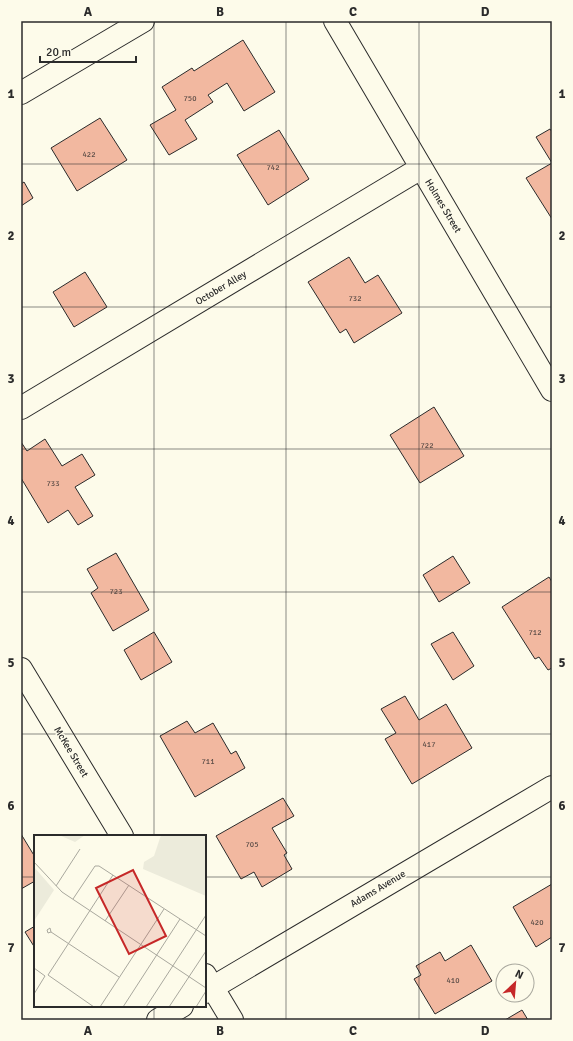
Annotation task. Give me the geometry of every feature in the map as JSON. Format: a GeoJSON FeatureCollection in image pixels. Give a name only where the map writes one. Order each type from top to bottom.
{"type":"FeatureCollection","features":[{"type":"Feature","properties":{"kind":"street"},"geometry":{"type":"LineString","coordinates":[[21,93],[143,21]]}},
{"type":"Feature","properties":{"kind":"street","name":"Holmes Street"},"geometry":{"type":"LineString","coordinates":[[335,21],[552,390]]}},
{"type":"Feature","properties":{"kind":"street","name":"October Alley"},"geometry":{"type":"LineString","coordinates":[[21,408],[421,168]]}},
{"type":"Feature","properties":{"kind":"street","name":"McKee Street"},"geometry":{"type":"LineString","coordinates":[[21,669],[121,835]]}},
{"type":"Feature","properties":{"kind":"street","name":"Adams Avenue"},"geometry":{"type":"LineString","coordinates":[[208,985],[552,787]]}},
{"type":"Feature","properties":{"kind":"street"},"geometry":{"type":"LineString","coordinates":[[208,985],[232,1020]]}},
{"type":"Feature","properties":{"kind":"street"},"geometry":{"type":"LineString","coordinates":[[158,1020],[180,1007]]}},
{"type":"Feature","properties":{"kind":"building"},"geometry":{"type":"Polygon","coordinates":[[[243,40],[275,92],[244,111],[227,83],[208,95],[213,102],[185,120],[197,139],[169,155],[150,125],[176,110],[162,87],[192,68],[194,71],[243,40]]]}},
{"type":"Feature","properties":{"kind":"building"},"geometry":{"type":"Polygon","coordinates":[[[100,118],[127,160],[77,191],[51,148],[100,118]]]}},
{"type":"Feature","properties":{"kind":"building"},"geometry":{"type":"Polygon","coordinates":[[[550,129],[552,132],[552,163],[536,137],[550,129]]]}},
{"type":"Feature","properties":{"kind":"building"},"geometry":{"type":"Polygon","coordinates":[[[279,130],[309,179],[268,205],[237,155],[279,130]]]}},
{"type":"Feature","properties":{"kind":"building"},"geometry":{"type":"Polygon","coordinates":[[[552,163],[552,219],[526,178],[552,163]]]}},
{"type":"Feature","properties":{"kind":"building"},"geometry":{"type":"Polygon","coordinates":[[[24,182],[33,198],[21,206],[21,184],[24,182]]]}},
{"type":"Feature","properties":{"kind":"building"},"geometry":{"type":"Polygon","coordinates":[[[349,257],[365,283],[378,275],[402,313],[354,343],[346,329],[340,333],[308,282],[349,257]]]}},
{"type":"Feature","properties":{"kind":"building"},"geometry":{"type":"Polygon","coordinates":[[[85,272],[107,307],[74,327],[53,292],[85,272]]]}},
{"type":"Feature","properties":{"kind":"building"},"geometry":{"type":"Polygon","coordinates":[[[434,407],[464,456],[420,483],[390,435],[434,407]]]}},
{"type":"Feature","properties":{"kind":"building"},"geometry":{"type":"Polygon","coordinates":[[[45,439],[62,466],[82,454],[95,475],[75,487],[93,516],[78,525],[68,510],[48,523],[21,478],[21,442],[27,451],[45,439]]]}},
{"type":"Feature","properties":{"kind":"building"},"geometry":{"type":"Polygon","coordinates":[[[116,553],[149,610],[113,631],[91,593],[98,588],[87,569],[116,553]]]}},
{"type":"Feature","properties":{"kind":"building"},"geometry":{"type":"Polygon","coordinates":[[[453,556],[470,583],[439,602],[423,575],[453,556]]]}},
{"type":"Feature","properties":{"kind":"building"},"geometry":{"type":"Polygon","coordinates":[[[549,577],[552,582],[552,668],[548,670],[539,657],[535,659],[502,607],[549,577]]]}},
{"type":"Feature","properties":{"kind":"building"},"geometry":{"type":"Polygon","coordinates":[[[154,632],[172,662],[141,680],[124,650],[154,632]]]}},
{"type":"Feature","properties":{"kind":"building"},"geometry":{"type":"Polygon","coordinates":[[[453,632],[474,666],[453,680],[431,644],[453,632]]]}},
{"type":"Feature","properties":{"kind":"building"},"geometry":{"type":"Polygon","coordinates":[[[405,696],[419,720],[446,704],[472,748],[412,784],[385,739],[396,733],[381,709],[405,696]]]}},
{"type":"Feature","properties":{"kind":"building"},"geometry":{"type":"Polygon","coordinates":[[[187,721],[195,733],[213,723],[231,754],[236,751],[245,768],[195,797],[160,736],[187,721]]]}},
{"type":"Feature","properties":{"kind":"building"},"geometry":{"type":"Polygon","coordinates":[[[283,798],[294,816],[272,828],[287,853],[284,855],[292,869],[262,887],[254,872],[241,879],[216,836],[283,798]]]}},
{"type":"Feature","properties":{"kind":"building"},"geometry":{"type":"Polygon","coordinates":[[[21,834],[34,855],[34,882],[21,889],[21,834]]]}},
{"type":"Feature","properties":{"kind":"building"},"geometry":{"type":"Polygon","coordinates":[[[552,884],[552,937],[536,947],[513,907],[552,884]]]}},
{"type":"Feature","properties":{"kind":"building"},"geometry":{"type":"Polygon","coordinates":[[[34,927],[34,946],[25,932],[34,927]]]}},
{"type":"Feature","properties":{"kind":"building"},"geometry":{"type":"Polygon","coordinates":[[[471,945],[492,981],[435,1014],[414,979],[421,975],[416,966],[440,952],[445,961],[471,945]]]}},
{"type":"Feature","properties":{"kind":"building"},"geometry":{"type":"Polygon","coordinates":[[[522,1010],[528,1020],[505,1020],[522,1010]]]}}]}
